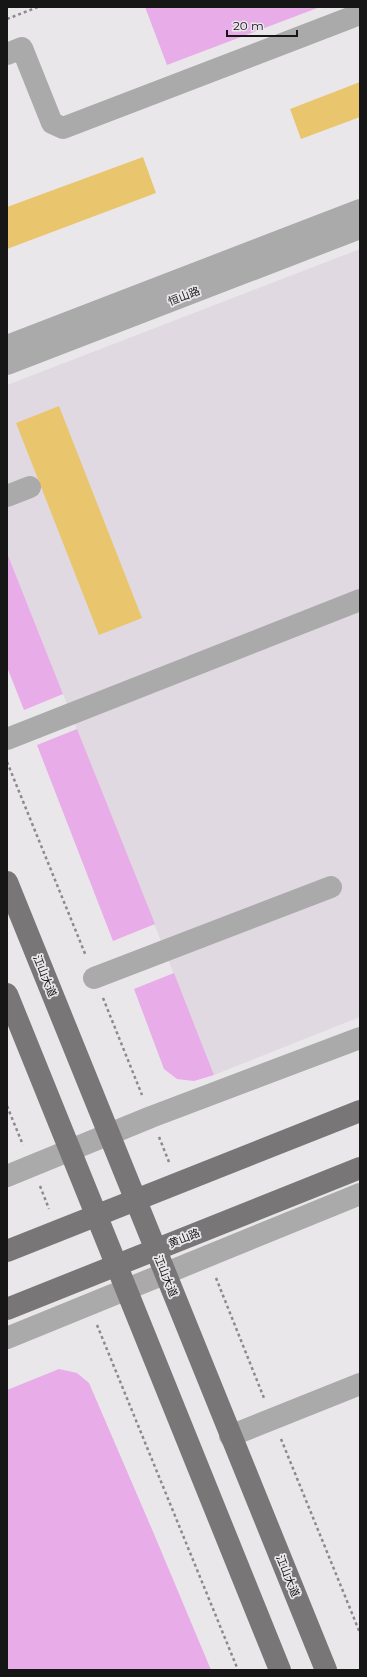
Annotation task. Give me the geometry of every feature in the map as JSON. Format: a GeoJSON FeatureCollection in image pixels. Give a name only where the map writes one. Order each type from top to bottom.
{"type":"FeatureCollection","features":[{"type":"Feature","properties":{"kind":"main road","name":"江山大道"},"geometry":{"type":"LineString","coordinates":[[7,882],[326,1670]]}},
{"type":"Feature","properties":{"kind":"main road"},"geometry":{"type":"LineString","coordinates":[[7,994],[280,1670]]}},
{"type":"Feature","properties":{"kind":"main road"},"geometry":{"type":"LineString","coordinates":[[7,1251],[360,1111]]}},
{"type":"Feature","properties":{"kind":"main road","name":"黄山路"},"geometry":{"type":"LineString","coordinates":[[7,1309],[360,1168]]}},
{"type":"Feature","properties":{"kind":"street"},"geometry":{"type":"LineString","coordinates":[[7,54],[22,48],[52,123],[63,128],[360,14]]}},
{"type":"Feature","properties":{"kind":"street","name":"恒山路"},"geometry":{"type":"LineString","coordinates":[[7,346],[360,210]]}},
{"type":"Feature","properties":{"kind":"street","name":"恒山路"},"geometry":{"type":"LineString","coordinates":[[7,364],[360,228]]}},
{"type":"Feature","properties":{"kind":"street"},"geometry":{"type":"LineString","coordinates":[[7,496],[30,487]]}},
{"type":"Feature","properties":{"kind":"street"},"geometry":{"type":"LineString","coordinates":[[7,738],[360,600]]}},
{"type":"Feature","properties":{"kind":"street"},"geometry":{"type":"LineString","coordinates":[[94,978],[331,887]]}},
{"type":"Feature","properties":{"kind":"street"},"geometry":{"type":"LineString","coordinates":[[7,1176],[151,1117],[360,1038]]}},
{"type":"Feature","properties":{"kind":"street"},"geometry":{"type":"LineString","coordinates":[[7,1338],[126,1291],[164,1273],[360,1194]]}},
{"type":"Feature","properties":{"kind":"street"},"geometry":{"type":"LineString","coordinates":[[230,1436],[360,1384]]}},
{"type":"Feature","properties":{"kind":"path"},"geometry":{"type":"LineString","coordinates":[[7,19],[38,7]]}},
{"type":"Feature","properties":{"kind":"path"},"geometry":{"type":"LineString","coordinates":[[7,1106],[58,1230]]}},
{"type":"Feature","properties":{"kind":"path"},"geometry":{"type":"LineString","coordinates":[[88,1305],[238,1670]]}},
{"type":"Feature","properties":{"kind":"shaded area"},"geometry":{"type":"Polygon","coordinates":[[[145,7],[320,7],[167,65],[145,7]]]}},
{"type":"Feature","properties":{"kind":"shaded area"},"geometry":{"type":"Polygon","coordinates":[[[360,249],[360,1017],[214,1075],[7,553],[7,385],[360,249]]]}},
{"type":"Feature","properties":{"kind":"shaded area"},"geometry":{"type":"Polygon","coordinates":[[[7,553],[63,694],[24,710],[7,667],[7,553]]]}},
{"type":"Feature","properties":{"kind":"shaded area"},"geometry":{"type":"Polygon","coordinates":[[[77,729],[155,924],[113,941],[37,745],[77,729]]]}},
{"type":"Feature","properties":{"kind":"shaded area"},"geometry":{"type":"Polygon","coordinates":[[[174,973],[214,1075],[194,1081],[177,1079],[164,1069],[134,989],[174,973]]]}},
{"type":"Feature","properties":{"kind":"shaded area"},"geometry":{"type":"Polygon","coordinates":[[[59,1369],[77,1373],[89,1383],[211,1670],[7,1670],[7,1390],[59,1369]]]}},
{"type":"Feature","properties":{"kind":"building"},"geometry":{"type":"Polygon","coordinates":[[[360,82],[360,117],[301,139],[290,109],[360,82]]]}},
{"type":"Feature","properties":{"kind":"building"},"geometry":{"type":"Polygon","coordinates":[[[143,157],[156,193],[7,249],[7,207],[143,157]]]}},
{"type":"Feature","properties":{"kind":"building"},"geometry":{"type":"Polygon","coordinates":[[[59,406],[142,618],[99,635],[16,423],[59,406]]]}}]}
